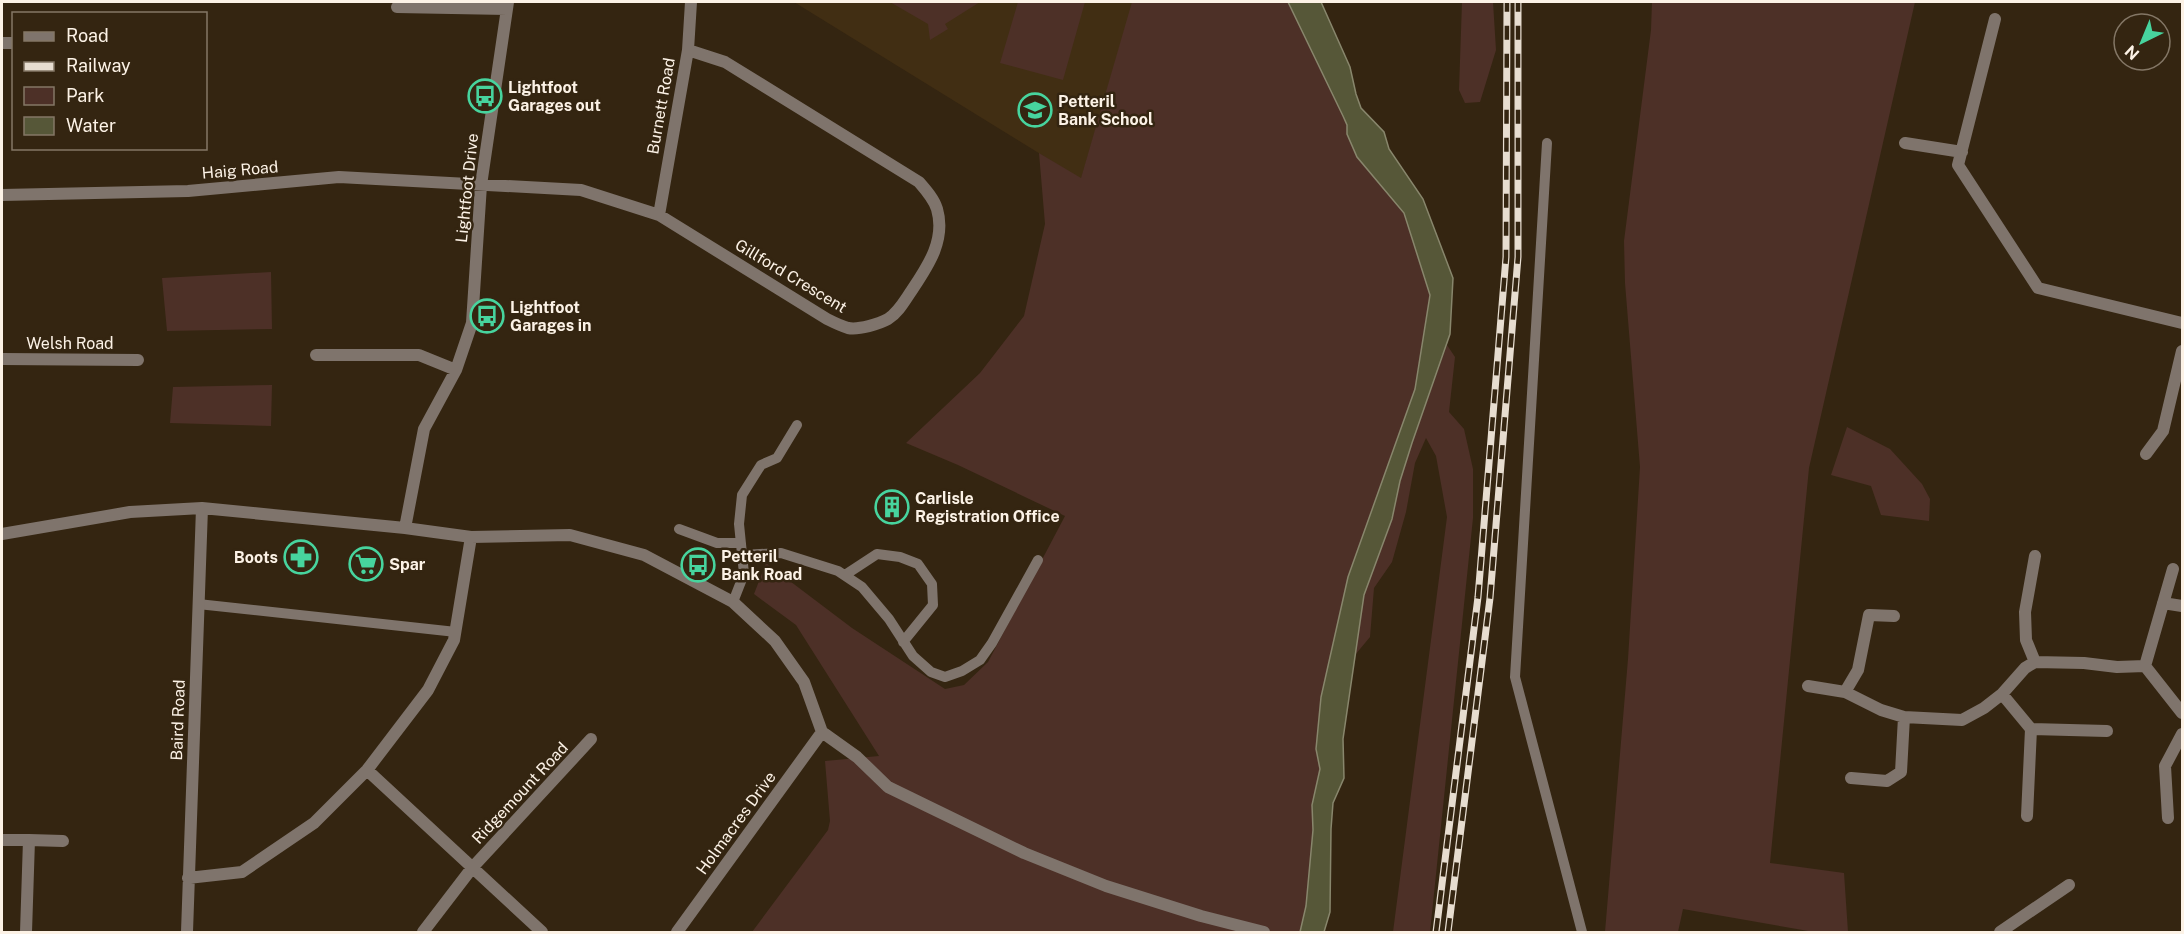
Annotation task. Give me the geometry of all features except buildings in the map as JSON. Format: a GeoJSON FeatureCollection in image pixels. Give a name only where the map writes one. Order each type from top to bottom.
{"type":"FeatureCollection","features":[{"type":"Feature","properties":{"kind":"street","name":"Burnett Road"},"geometry":{"type":"LineString","coordinates":[[659,215],[688,50],[691,2]]}},
{"type":"Feature","properties":{"kind":"street","name":"Lightfoot Drive"},"geometry":{"type":"LineString","coordinates":[[397,7],[508,5],[481,185],[472,323],[456,370],[424,429],[405,528]]}},
{"type":"Feature","properties":{"kind":"street"},"geometry":{"type":"LineString","coordinates":[[1995,19],[1958,165],[2038,288],[2182,323]]}},
{"type":"Feature","properties":{"kind":"street","name":"Gillford Crescent"},"geometry":{"type":"LineString","coordinates":[[481,185],[581,190],[659,215],[827,319],[849,328],[888,319],[901,306],[932,260],[938,244],[940,230],[937,209],[930,196],[919,182],[725,62],[688,50]]}},
{"type":"Feature","properties":{"kind":"street"},"geometry":{"type":"LineString","coordinates":[[1905,143],[1962,152]]}},
{"type":"Feature","properties":{"kind":"street","name":"Haig Road"},"geometry":{"type":"LineString","coordinates":[[2,195],[188,191],[339,177],[481,185]]}},
{"type":"Feature","properties":{"kind":"street"},"geometry":{"type":"LineString","coordinates":[[2146,454],[2163,431],[2182,351]]}},
{"type":"Feature","properties":{"kind":"street"},"geometry":{"type":"LineString","coordinates":[[316,355],[419,355],[456,370]]}},
{"type":"Feature","properties":{"kind":"street","name":"Welsh Road"},"geometry":{"type":"LineString","coordinates":[[2,359],[138,360]]}},
{"type":"Feature","properties":{"kind":"street"},"geometry":{"type":"LineString","coordinates":[[2,534],[130,512],[202,508],[405,528],[471,537],[570,535],[644,555],[733,602],[775,641],[804,682],[822,732],[857,757],[888,787],[1024,853],[1106,886],[1264,933]]}},
{"type":"Feature","properties":{"kind":"street","name":"Baird Road"},"geometry":{"type":"LineString","coordinates":[[186,933],[202,508]]}},
{"type":"Feature","properties":{"kind":"street"},"geometry":{"type":"LineString","coordinates":[[188,878],[242,872],[314,823],[367,770],[428,690],[454,640],[471,537]]}},
{"type":"Feature","properties":{"kind":"street"},"geometry":{"type":"LineString","coordinates":[[2035,555],[2025,612],[2026,640],[2035,662]]}},
{"type":"Feature","properties":{"kind":"street"},"geometry":{"type":"LineString","coordinates":[[2145,666],[2173,569]]}},
{"type":"Feature","properties":{"kind":"street"},"geometry":{"type":"LineString","coordinates":[[2163,603],[2182,606]]}},
{"type":"Feature","properties":{"kind":"street"},"geometry":{"type":"LineString","coordinates":[[1845,692],[1858,670],[1869,615],[1894,616]]}},
{"type":"Feature","properties":{"kind":"street"},"geometry":{"type":"LineString","coordinates":[[1808,686],[1845,692],[1881,710],[1904,717],[1962,720],[1984,708],[2002,694],[2025,668],[2035,662],[2084,663],[2117,667],[2145,666]]}},
{"type":"Feature","properties":{"kind":"street"},"geometry":{"type":"LineString","coordinates":[[2145,666],[2182,713]]}},
{"type":"Feature","properties":{"kind":"street"},"geometry":{"type":"LineString","coordinates":[[2002,694],[2031,729],[2027,816]]}},
{"type":"Feature","properties":{"kind":"street"},"geometry":{"type":"LineString","coordinates":[[1851,778],[1887,781],[1901,772],[1904,717]]}},
{"type":"Feature","properties":{"kind":"street"},"geometry":{"type":"LineString","coordinates":[[2031,729],[2107,731]]}},
{"type":"Feature","properties":{"kind":"street","name":"Holmacres Drive"},"geometry":{"type":"LineString","coordinates":[[677,933],[822,732]]}},
{"type":"Feature","properties":{"kind":"street"},"geometry":{"type":"LineString","coordinates":[[2168,818],[2165,766],[2182,734]]}},
{"type":"Feature","properties":{"kind":"street","name":"Ridgemount Road"},"geometry":{"type":"LineString","coordinates":[[423,933],[472,868],[591,739]]}},
{"type":"Feature","properties":{"kind":"street","name":"Ridgemount Road"},"geometry":{"type":"LineString","coordinates":[[367,770],[542,933]]}},
{"type":"Feature","properties":{"kind":"street"},"geometry":{"type":"LineString","coordinates":[[2,840],[63,841]]}},
{"type":"Feature","properties":{"kind":"street"},"geometry":{"type":"LineString","coordinates":[[26,933],[29,840]]}},
{"type":"Feature","properties":{"kind":"street"},"geometry":{"type":"LineString","coordinates":[[2001,933],[2069,885]]}},
{"type":"Feature","properties":{"kind":"lane"},"geometry":{"type":"LineString","coordinates":[[1547,143],[1515,677],[1582,933]]}},
{"type":"Feature","properties":{"kind":"lane"},"geometry":{"type":"LineString","coordinates":[[733,602],[744,574],[739,524],[742,495],[761,465],[777,458],[797,425]]}},
{"type":"Feature","properties":{"kind":"lane"},"geometry":{"type":"LineString","coordinates":[[679,529],[717,543],[741,543]]}},
{"type":"Feature","properties":{"kind":"lane"},"geometry":{"type":"LineString","coordinates":[[742,555],[781,554],[816,563],[845,575],[862,587],[889,619],[913,656],[931,672],[945,677],[962,671],[980,660],[992,643],[1038,560]]}},
{"type":"Feature","properties":{"kind":"lane"},"geometry":{"type":"LineString","coordinates":[[845,575],[877,554],[900,556],[918,564],[932,584],[933,605],[903,642]]}},
{"type":"Feature","properties":{"kind":"lane"},"geometry":{"type":"LineString","coordinates":[[198,604],[456,632]]}},
{"type":"Feature","properties":{"kind":"shaded area","name":"Petteril Bank School"},"geometry":{"type":"Polygon","coordinates":[[[794,2],[1133,2],[1081,179],[794,2]]]}},
{"type":"Feature","properties":{"kind":"green space"},"geometry":{"type":"Polygon","coordinates":[[[890,2],[980,2],[945,24],[948,29],[930,40],[928,24],[890,2]]]}},
{"type":"Feature","properties":{"kind":"green space"},"geometry":{"type":"Polygon","coordinates":[[[1018,2],[1085,2],[1063,80],[1000,63],[1018,2]]]}},
{"type":"Feature","properties":{"kind":"green space"},"geometry":{"type":"Polygon","coordinates":[[[1132,2],[1288,2],[1343,116],[1347,125],[1347,134],[1357,157],[1404,213],[1430,295],[1415,389],[1348,577],[1321,697],[1316,749],[1320,769],[1312,805],[1314,830],[1306,906],[1300,932],[752,932],[828,830],[830,821],[825,761],[879,756],[796,625],[754,594],[766,563],[852,628],[945,689],[964,685],[988,662],[1065,516],[906,443],[980,373],[1024,316],[1045,224],[1039,153],[1081,178],[1132,2]]]}},
{"type":"Feature","properties":{"kind":"green space"},"geometry":{"type":"Polygon","coordinates":[[[1462,2],[1493,2],[1496,50],[1480,102],[1465,103],[1459,90],[1462,2]]]}},
{"type":"Feature","properties":{"kind":"green space"},"geometry":{"type":"Polygon","coordinates":[[[1652,2],[1915,2],[1809,468],[1770,863],[1844,873],[1848,932],[1814,932],[1683,909],[1678,932],[1605,932],[1628,659],[1640,467],[1625,283],[1624,241],[1651,30],[1652,2]]]}},
{"type":"Feature","properties":{"kind":"green space"},"geometry":{"type":"Polygon","coordinates":[[[271,272],[272,329],[167,331],[162,278],[271,272]]]}},
{"type":"Feature","properties":{"kind":"green space"},"geometry":{"type":"Polygon","coordinates":[[[1447,345],[1455,357],[1449,412],[1464,429],[1473,469],[1473,518],[1430,932],[1393,932],[1447,517],[1436,456],[1426,438],[1415,463],[1406,512],[1392,562],[1374,588],[1370,637],[1355,655],[1364,594],[1392,519],[1400,481],[1412,443],[1447,345]]]}},
{"type":"Feature","properties":{"kind":"green space"},"geometry":{"type":"Polygon","coordinates":[[[272,385],[271,426],[170,423],[173,387],[272,385]]]}},
{"type":"Feature","properties":{"kind":"green space"},"geometry":{"type":"Polygon","coordinates":[[[1847,427],[1890,449],[1922,484],[1930,499],[1929,521],[1881,515],[1871,486],[1831,475],[1847,427]]]}},
{"type":"Feature","properties":{"kind":"water"},"geometry":{"type":"Polygon","coordinates":[[[1288,2],[1321,2],[1350,67],[1361,108],[1384,132],[1389,149],[1423,199],[1453,278],[1450,334],[1400,481],[1392,519],[1364,595],[1343,739],[1344,778],[1333,803],[1330,912],[1324,932],[1300,932],[1306,906],[1313,830],[1312,805],[1320,769],[1316,749],[1321,697],[1348,577],[1415,389],[1430,295],[1404,213],[1357,157],[1347,134],[1347,125],[1343,116],[1288,2]]]}},
{"type":"Feature","properties":{"kind":"railway"},"geometry":{"type":"LineString","coordinates":[[1436,932],[1478,597],[1506,257],[1507,2]]}},
{"type":"Feature","properties":{"kind":"railway"},"geometry":{"type":"LineString","coordinates":[[1448,932],[1490,598],[1518,257],[1518,2]]}},
{"type":"Feature","properties":{"kind":"place","name":"Lightfoot Garages out"},"geometry":{"type":"Point","coordinates":[485,96]}},
{"type":"Feature","properties":{"kind":"place","name":"Petteril Bank School"},"geometry":{"type":"Point","coordinates":[1035,110]}},
{"type":"Feature","properties":{"kind":"place","name":"Lightfoot Garages in"},"geometry":{"type":"Point","coordinates":[487,316]}},
{"type":"Feature","properties":{"kind":"place","name":"Carlisle Registration Office"},"geometry":{"type":"Point","coordinates":[892,507]}},
{"type":"Feature","properties":{"kind":"place","name":"Boots"},"geometry":{"type":"Point","coordinates":[301,557]}},
{"type":"Feature","properties":{"kind":"place","name":"Spar"},"geometry":{"type":"Point","coordinates":[366,564]}},
{"type":"Feature","properties":{"kind":"place","name":"Petteril Bank Road"},"geometry":{"type":"Point","coordinates":[698,565]}}]}
